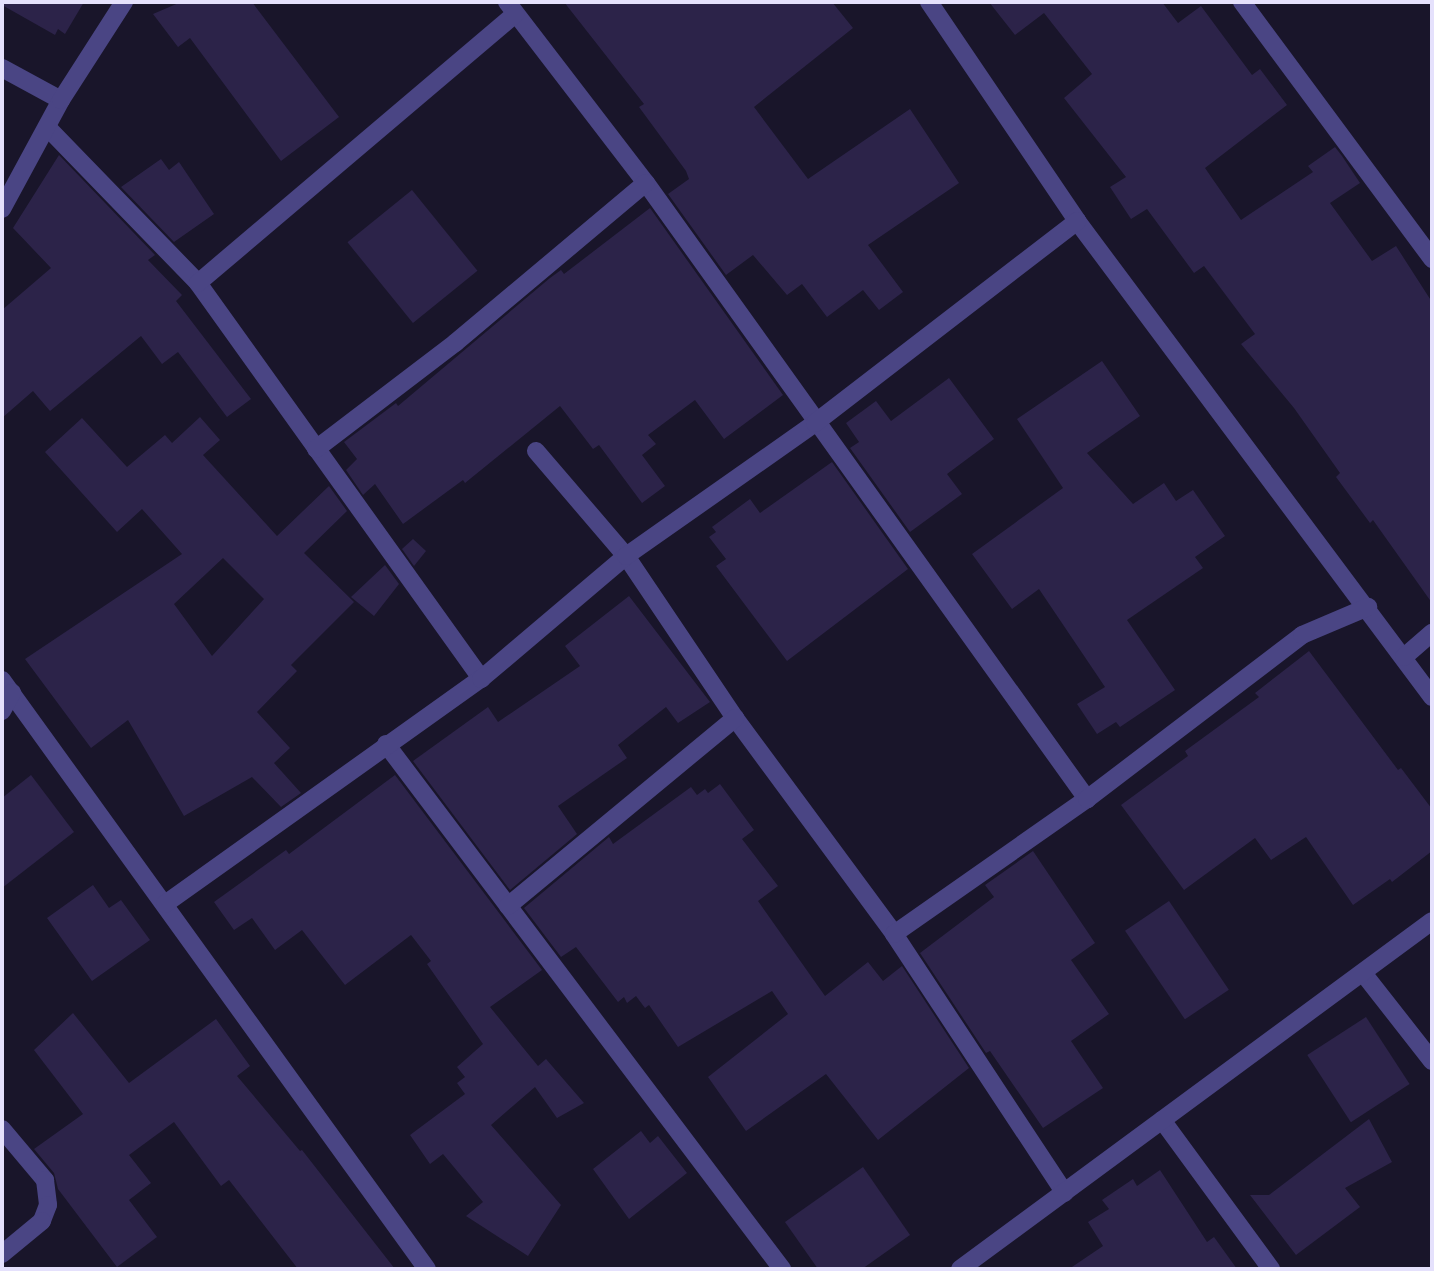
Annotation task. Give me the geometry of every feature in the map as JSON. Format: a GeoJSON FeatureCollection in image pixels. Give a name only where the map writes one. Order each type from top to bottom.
{"type":"FeatureCollection","features":[{"type":"Feature","properties":{"kind":"street"},"geometry":{"type":"LineString","coordinates":[[2,209],[61,100],[124,2]]}},
{"type":"Feature","properties":{"kind":"street"},"geometry":{"type":"LineString","coordinates":[[929,2],[1077,220],[1368,607],[1432,697]]}},
{"type":"Feature","properties":{"kind":"street"},"geometry":{"type":"LineString","coordinates":[[1242,2],[1432,259]]}},
{"type":"Feature","properties":{"kind":"street"},"geometry":{"type":"LineString","coordinates":[[198,284],[511,8],[646,183],[815,423],[1087,799]]}},
{"type":"Feature","properties":{"kind":"street"},"geometry":{"type":"LineString","coordinates":[[2,68],[61,100]]}},
{"type":"Feature","properties":{"kind":"street"},"geometry":{"type":"LineString","coordinates":[[47,127],[198,284],[481,679]]}},
{"type":"Feature","properties":{"kind":"street"},"geometry":{"type":"LineString","coordinates":[[316,449],[455,343],[646,183]]}},
{"type":"Feature","properties":{"kind":"street"},"geometry":{"type":"LineString","coordinates":[[165,904],[386,744],[481,679],[626,556],[815,423],[1077,220]]}},
{"type":"Feature","properties":{"kind":"street"},"geometry":{"type":"LineString","coordinates":[[536,452],[626,556],[735,718],[894,934],[1065,1193]]}},
{"type":"Feature","properties":{"kind":"street"},"geometry":{"type":"LineString","coordinates":[[894,934],[1087,799],[1302,635],[1368,607]]}},
{"type":"Feature","properties":{"kind":"street"},"geometry":{"type":"LineString","coordinates":[[1404,657],[1432,633]]}},
{"type":"Feature","properties":{"kind":"street"},"geometry":{"type":"LineString","coordinates":[[2,711],[7,687]]}},
{"type":"Feature","properties":{"kind":"street"},"geometry":{"type":"LineString","coordinates":[[7,687],[426,1269]]}},
{"type":"Feature","properties":{"kind":"street"},"geometry":{"type":"LineString","coordinates":[[508,906],[735,718]]}},
{"type":"Feature","properties":{"kind":"street"},"geometry":{"type":"LineString","coordinates":[[386,744],[782,1269]]}},
{"type":"Feature","properties":{"kind":"street"},"geometry":{"type":"LineString","coordinates":[[960,1269],[1432,921]]}},
{"type":"Feature","properties":{"kind":"street"},"geometry":{"type":"LineString","coordinates":[[1363,973],[1432,1061]]}},
{"type":"Feature","properties":{"kind":"street"},"geometry":{"type":"LineString","coordinates":[[1162,1121],[1270,1269]]}},
{"type":"Feature","properties":{"kind":"street"},"geometry":{"type":"LineString","coordinates":[[2,1129],[45,1180],[48,1205],[42,1221],[2,1254]]}},
{"type":"Feature","properties":{"kind":"building"},"geometry":{"type":"Polygon","coordinates":[[[2,2],[84,2],[65,34],[58,29],[55,35],[2,5],[2,2]]]}},
{"type":"Feature","properties":{"kind":"building"},"geometry":{"type":"Polygon","coordinates":[[[181,2],[252,2],[339,117],[281,161],[190,38],[178,47],[153,14],[181,2]]]}},
{"type":"Feature","properties":{"kind":"building"},"geometry":{"type":"Polygon","coordinates":[[[564,2],[832,2],[853,28],[754,107],[808,179],[910,109],[959,183],[868,245],[903,292],[879,310],[863,290],[827,317],[802,284],[787,295],[753,255],[726,275],[668,194],[689,179],[686,171],[639,107],[644,104],[564,2]]]}},
{"type":"Feature","properties":{"kind":"building"},"geometry":{"type":"Polygon","coordinates":[[[989,2],[1162,2],[1178,23],[1201,6],[1252,75],[1260,69],[1287,105],[1205,168],[1241,220],[1313,172],[1308,166],[1335,147],[1342,156],[1360,183],[1330,203],[1372,261],[1396,246],[1432,302],[1432,603],[1373,520],[1370,523],[1336,477],[1340,473],[1294,408],[1241,344],[1255,334],[1204,266],[1194,273],[1147,209],[1131,219],[1110,187],[1126,177],[1064,98],[1092,74],[1044,13],[1015,35],[989,2]]]}},
{"type":"Feature","properties":{"kind":"building"},"geometry":{"type":"Polygon","coordinates":[[[59,155],[155,255],[148,260],[182,295],[176,301],[251,399],[227,417],[178,352],[162,364],[141,336],[50,411],[33,391],[2,418],[2,310],[51,268],[13,228],[59,155]]]}},
{"type":"Feature","properties":{"kind":"building"},"geometry":{"type":"Polygon","coordinates":[[[161,159],[169,170],[179,162],[214,214],[174,242],[121,187],[161,159]]]}},
{"type":"Feature","properties":{"kind":"building"},"geometry":{"type":"Polygon","coordinates":[[[412,190],[477,271],[413,323],[347,242],[412,190]]]}},
{"type":"Feature","properties":{"kind":"building"},"geometry":{"type":"Polygon","coordinates":[[[650,208],[783,395],[724,439],[695,400],[648,435],[656,444],[642,455],[665,486],[642,503],[599,445],[593,449],[560,406],[465,483],[463,480],[403,524],[375,484],[363,495],[346,470],[357,459],[344,442],[396,403],[398,406],[550,278],[561,270],[564,274],[650,208]]]}},
{"type":"Feature","properties":{"kind":"building"},"geometry":{"type":"Polygon","coordinates":[[[1102,361],[1140,416],[1087,453],[1133,504],[1164,483],[1176,501],[1193,490],[1225,536],[1195,557],[1203,568],[1127,620],[1175,690],[1120,727],[1116,722],[1097,734],[1077,704],[1105,687],[1039,589],[1012,609],[972,554],[1063,488],[1017,419],[1102,361]]]}},
{"type":"Feature","properties":{"kind":"building"},"geometry":{"type":"Polygon","coordinates":[[[949,378],[994,439],[947,474],[962,494],[910,532],[850,448],[859,442],[846,423],[876,401],[891,421],[949,378]]]}},
{"type":"Feature","properties":{"kind":"building"},"geometry":{"type":"Polygon","coordinates":[[[200,417],[220,440],[203,455],[277,536],[329,486],[347,511],[304,553],[354,602],[291,665],[297,671],[257,712],[290,748],[274,763],[301,793],[281,807],[252,777],[184,816],[128,720],[91,748],[25,659],[182,554],[142,509],[117,532],[45,452],[82,418],[127,467],[165,435],[172,443],[200,417]],[[223,558],[174,604],[212,656],[264,599],[223,558]]]}},
{"type":"Feature","properties":{"kind":"building"},"geometry":{"type":"Polygon","coordinates":[[[832,462],[908,569],[787,661],[716,566],[726,559],[709,537],[716,532],[712,527],[750,499],[760,513],[832,462]]]}},
{"type":"Feature","properties":{"kind":"building"},"geometry":{"type":"Polygon","coordinates":[[[413,539],[426,551],[414,566],[402,549],[413,539]]]}},
{"type":"Feature","properties":{"kind":"building"},"geometry":{"type":"Polygon","coordinates":[[[385,565],[399,584],[374,616],[351,597],[385,565]]]}},
{"type":"Feature","properties":{"kind":"building"},"geometry":{"type":"Polygon","coordinates":[[[629,596],[710,702],[678,723],[666,707],[618,745],[627,758],[558,806],[577,834],[510,890],[413,761],[488,707],[498,722],[580,666],[565,646],[629,596]]]}},
{"type":"Feature","properties":{"kind":"building"},"geometry":{"type":"Polygon","coordinates":[[[1309,651],[1398,770],[1401,768],[1432,809],[1432,851],[1392,882],[1390,879],[1353,905],[1306,837],[1271,860],[1255,838],[1184,890],[1121,805],[1188,756],[1185,751],[1259,697],[1255,693],[1309,651]]]}},
{"type":"Feature","properties":{"kind":"building"},"geometry":{"type":"Polygon","coordinates":[[[31,775],[74,832],[2,888],[2,798],[31,775]]]}},
{"type":"Feature","properties":{"kind":"building"},"geometry":{"type":"Polygon","coordinates":[[[395,775],[542,970],[490,1007],[538,1066],[546,1059],[584,1103],[557,1118],[535,1087],[491,1125],[561,1205],[528,1256],[466,1216],[483,1202],[443,1154],[430,1164],[410,1135],[465,1094],[457,1083],[465,1077],[457,1067],[483,1044],[427,964],[431,961],[411,935],[345,985],[302,930],[275,950],[252,918],[234,930],[214,902],[286,850],[289,854],[395,775]]]}},
{"type":"Feature","properties":{"kind":"building"},"geometry":{"type":"Polygon","coordinates":[[[720,784],[754,830],[742,839],[778,886],[758,901],[825,996],[868,962],[883,981],[902,966],[969,1068],[878,1140],[826,1074],[746,1131],[708,1077],[788,1014],[772,991],[678,1047],[649,1005],[645,1008],[636,996],[627,1003],[624,997],[618,1002],[576,947],[561,957],[524,908],[609,837],[613,844],[691,787],[697,795],[705,789],[708,793],[720,784]]]}},
{"type":"Feature","properties":{"kind":"building"},"geometry":{"type":"Polygon","coordinates":[[[1033,851],[1095,943],[1071,960],[1109,1014],[1071,1041],[1103,1088],[1043,1128],[990,1051],[986,1053],[920,953],[994,897],[985,885],[1033,851]]]}},
{"type":"Feature","properties":{"kind":"building"},"geometry":{"type":"Polygon","coordinates":[[[93,885],[109,908],[121,900],[150,940],[92,981],[47,918],[93,885]]]}},
{"type":"Feature","properties":{"kind":"building"},"geometry":{"type":"Polygon","coordinates":[[[1169,901],[1229,990],[1185,1019],[1125,931],[1169,901]]]}},
{"type":"Feature","properties":{"kind":"building"},"geometry":{"type":"Polygon","coordinates":[[[73,1013],[129,1083],[216,1019],[250,1066],[237,1076],[300,1151],[302,1150],[395,1269],[298,1269],[229,1180],[221,1186],[174,1122],[129,1155],[151,1183],[129,1200],[157,1237],[117,1267],[58,1189],[54,1173],[34,1149],[83,1114],[34,1050],[73,1013]]]}},
{"type":"Feature","properties":{"kind":"building"},"geometry":{"type":"Polygon","coordinates":[[[1366,1017],[1410,1084],[1351,1122],[1307,1055],[1366,1017]]]}},
{"type":"Feature","properties":{"kind":"building"},"geometry":{"type":"Polygon","coordinates":[[[1369,1119],[1392,1162],[1345,1188],[1360,1207],[1296,1255],[1250,1195],[1269,1195],[1369,1119]]]}},
{"type":"Feature","properties":{"kind":"building"},"geometry":{"type":"Polygon","coordinates":[[[641,1131],[650,1143],[658,1136],[687,1173],[629,1219],[593,1169],[641,1131]]]}},
{"type":"Feature","properties":{"kind":"building"},"geometry":{"type":"Polygon","coordinates":[[[863,1167],[910,1235],[862,1269],[818,1269],[785,1222],[863,1167]]]}},
{"type":"Feature","properties":{"kind":"building"},"geometry":{"type":"Polygon","coordinates":[[[1160,1170],[1207,1242],[1214,1237],[1237,1269],[1069,1269],[1103,1246],[1088,1222],[1109,1209],[1102,1200],[1133,1179],[1137,1186],[1160,1170]]]}}]}
